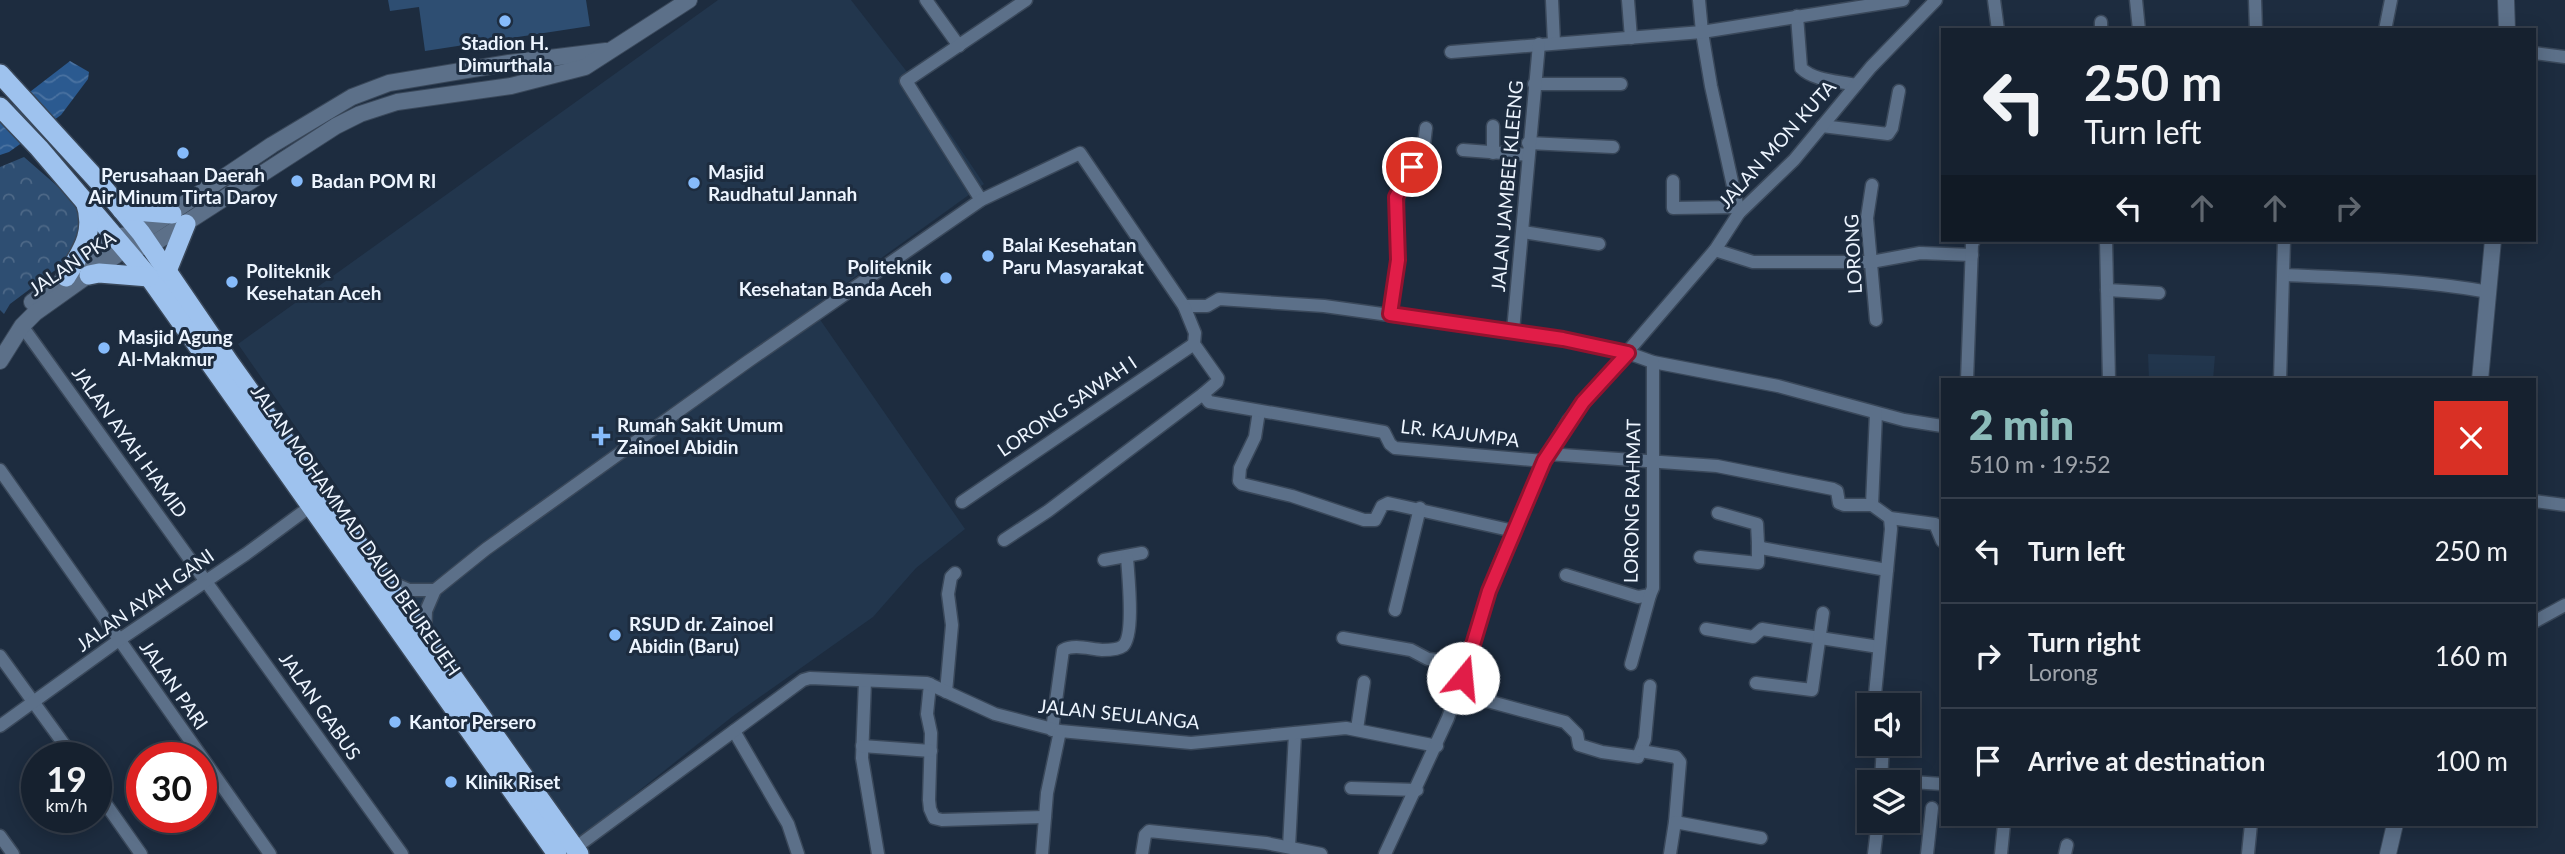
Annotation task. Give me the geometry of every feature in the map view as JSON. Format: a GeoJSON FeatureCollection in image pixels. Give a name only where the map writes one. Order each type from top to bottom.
{"type":"FeatureCollection","features":[{"type":"Feature","properties":{"kind":"highway"},"geometry":{"type":"LineString","coordinates":[[3,77],[47,142]]}},
{"type":"Feature","properties":{"kind":"highway"},"geometry":{"type":"LineString","coordinates":[[0,107],[47,142]]}},
{"type":"Feature","properties":{"kind":"highway","name":"JALAN MOHAMMAD DAUD BEUREUEH"},"geometry":{"type":"LineString","coordinates":[[47,142],[85,200],[120,243],[158,274],[287,457],[425,637],[460,700]]}},
{"type":"Feature","properties":{"kind":"highway","name":"JALAN MOHAMMAD DAUD BEUREUEH"},"geometry":{"type":"LineString","coordinates":[[47,142],[122,210],[146,240],[158,274]]}},
{"type":"Feature","properties":{"kind":"highway"},"geometry":{"type":"LineString","coordinates":[[66,277],[82,253],[89,232],[89,213],[85,200]]}},
{"type":"Feature","properties":{"kind":"highway"},"geometry":{"type":"LineString","coordinates":[[89,275],[158,274],[179,219],[122,210]]}},
{"type":"Feature","properties":{"kind":"highway","name":"JALAN MOHAMMAD DAUD BEUREUEH"},"geometry":{"type":"LineString","coordinates":[[287,457],[311,506],[460,700],[570,852]]}},
{"type":"Feature","properties":{"kind":"street"},"geometry":{"type":"LineString","coordinates":[[146,240],[360,114],[397,102],[511,86],[585,67],[690,0]]}},
{"type":"Feature","properties":{"kind":"street"},"geometry":{"type":"LineString","coordinates":[[926,0],[959,46]]}},
{"type":"Feature","properties":{"kind":"street"},"geometry":{"type":"LineString","coordinates":[[981,200],[906,81],[1024,0]]}},
{"type":"Feature","properties":{"kind":"street"},"geometry":{"type":"LineString","coordinates":[[1552,0],[1554,43]]}},
{"type":"Feature","properties":{"kind":"street"},"geometry":{"type":"LineString","coordinates":[[1628,0],[1631,38]]}},
{"type":"Feature","properties":{"kind":"street"},"geometry":{"type":"LineString","coordinates":[[1673,181],[1673,208],[1738,210],[1702,32],[1699,0]]}},
{"type":"Feature","properties":{"kind":"street"},"geometry":{"type":"LineString","coordinates":[[1451,51],[1702,32],[1903,0]]}},
{"type":"Feature","properties":{"kind":"street","name":"JALAN MON KUTA"},"geometry":{"type":"LineString","coordinates":[[1385,854],[1437,746],[1458,692],[1489,591],[1546,458],[1583,402],[1715,250],[1738,210],[1794,160],[1856,85],[1936,0]]}},
{"type":"Feature","properties":{"kind":"street"},"geometry":{"type":"LineString","coordinates":[[1994,0],[1998,28]]}},
{"type":"Feature","properties":{"kind":"street"},"geometry":{"type":"LineString","coordinates":[[2136,0],[2138,28]]}},
{"type":"Feature","properties":{"kind":"street"},"geometry":{"type":"LineString","coordinates":[[2255,0],[2256,28]]}},
{"type":"Feature","properties":{"kind":"street"},"geometry":{"type":"LineString","coordinates":[[2385,28],[2391,0]]}},
{"type":"Feature","properties":{"kind":"street"},"geometry":{"type":"LineString","coordinates":[[2506,0],[2507,28]]}},
{"type":"Feature","properties":{"kind":"street"},"geometry":{"type":"LineString","coordinates":[[1797,16],[1801,68],[1814,76],[1856,85]]}},
{"type":"Feature","properties":{"kind":"street","name":"JALAN JAMBEE KLEENG"},"geometry":{"type":"LineString","coordinates":[[1513,331],[1539,44]]}},
{"type":"Feature","properties":{"kind":"street"},"geometry":{"type":"LineString","coordinates":[[179,219],[281,139],[352,97],[390,83],[509,63],[608,51]]}},
{"type":"Feature","properties":{"kind":"street"},"geometry":{"type":"LineString","coordinates":[[2536,54],[2565,57]]}},
{"type":"Feature","properties":{"kind":"street"},"geometry":{"type":"LineString","coordinates":[[509,63],[511,86]]}},
{"type":"Feature","properties":{"kind":"street"},"geometry":{"type":"LineString","coordinates":[[444,75],[447,95]]}},
{"type":"Feature","properties":{"kind":"street"},"geometry":{"type":"LineString","coordinates":[[1534,84],[1621,85]]}},
{"type":"Feature","properties":{"kind":"street"},"geometry":{"type":"LineString","coordinates":[[1822,126],[1888,134],[1892,128],[1899,91]]}},
{"type":"Feature","properties":{"kind":"street"},"geometry":{"type":"LineString","coordinates":[[352,97],[360,114]]}},
{"type":"Feature","properties":{"kind":"street"},"geometry":{"type":"LineString","coordinates":[[1493,126],[1493,153]]}},
{"type":"Feature","properties":{"kind":"street"},"geometry":{"type":"LineString","coordinates":[[1390,314],[1398,260],[1396,197],[1412,167],[1422,162],[1426,128]]}},
{"type":"Feature","properties":{"kind":"street"},"geometry":{"type":"LineString","coordinates":[[1463,150],[1493,153],[1528,149],[1614,147]]}},
{"type":"Feature","properties":{"kind":"street"},"geometry":{"type":"LineString","coordinates":[[425,637],[426,611],[435,590],[502,537],[981,200],[1080,153],[1184,306],[1195,333],[1194,344],[1218,378],[1203,394],[1048,511],[1004,540]]}},
{"type":"Feature","properties":{"kind":"street","name":"LORONG"},"geometry":{"type":"LineString","coordinates":[[1872,185],[1867,218],[1876,320]]}},
{"type":"Feature","properties":{"kind":"street"},"geometry":{"type":"LineString","coordinates":[[1523,232],[1599,244]]}},
{"type":"Feature","properties":{"kind":"street","name":"JALAN PKA"},"geometry":{"type":"LineString","coordinates":[[0,341],[18,315],[101,252],[120,243],[146,240]]}},
{"type":"Feature","properties":{"kind":"street"},"geometry":{"type":"LineString","coordinates":[[1967,378],[1974,242]]}},
{"type":"Feature","properties":{"kind":"street"},"geometry":{"type":"LineString","coordinates":[[2106,242],[2109,378]]}},
{"type":"Feature","properties":{"kind":"street"},"geometry":{"type":"LineString","coordinates":[[2280,378],[2284,242]]}},
{"type":"Feature","properties":{"kind":"street"},"geometry":{"type":"LineString","coordinates":[[2480,378],[2493,242]]}},
{"type":"Feature","properties":{"kind":"street","name":"JALAN PKA"},"geometry":{"type":"LineString","coordinates":[[0,362],[22,326],[35,313],[89,275],[120,243]]}},
{"type":"Feature","properties":{"kind":"street"},"geometry":{"type":"LineString","coordinates":[[1715,250],[1753,262],[1871,262],[1920,253],[1972,256]]}},
{"type":"Feature","properties":{"kind":"street"},"geometry":{"type":"LineString","coordinates":[[2284,275],[2362,278],[2456,286],[2489,292]]}},
{"type":"Feature","properties":{"kind":"street"},"geometry":{"type":"LineString","coordinates":[[2107,290],[2160,293]]}},
{"type":"Feature","properties":{"kind":"street"},"geometry":{"type":"LineString","coordinates":[[1184,306],[1207,306],[1219,299],[1324,306],[1513,331],[1778,386],[1876,413],[1941,426]]}},
{"type":"Feature","properties":{"kind":"street","name":"JALAN AYAH HAMID"},"geometry":{"type":"LineString","coordinates":[[22,326],[207,580]]}},
{"type":"Feature","properties":{"kind":"street","name":"LORONG SAWAH I"},"geometry":{"type":"LineString","coordinates":[[962,502],[1194,344]]}},
{"type":"Feature","properties":{"kind":"street","name":"LORONG RAHMAT"},"geometry":{"type":"LineString","coordinates":[[1566,575],[1638,597],[1650,595],[1653,588],[1653,362]]}},
{"type":"Feature","properties":{"kind":"street"},"geometry":{"type":"LineString","coordinates":[[1203,394],[1209,402],[1259,411],[1255,438],[1238,472],[1242,484],[1292,496],[1371,521],[1378,517],[1386,503],[1420,508],[1514,531]]}},
{"type":"Feature","properties":{"kind":"street","name":"LR. KAJUMPA"},"geometry":{"type":"LineString","coordinates":[[1259,411],[1384,432],[1395,448],[1546,458],[1653,460],[1717,466],[1833,489],[1837,491],[1839,503],[1844,505],[1872,505]]}},
{"type":"Feature","properties":{"kind":"street"},"geometry":{"type":"LineString","coordinates":[[1876,413],[1872,505],[1890,518],[1935,524],[1941,539]]}},
{"type":"Feature","properties":{"kind":"street","name":"JALAN PARI"},"geometry":{"type":"LineString","coordinates":[[0,470],[270,854]]}},
{"type":"Feature","properties":{"kind":"street"},"geometry":{"type":"LineString","coordinates":[[2536,501],[2565,505]]}},
{"type":"Feature","properties":{"kind":"street","name":"JALAN AYAH GANI"},"geometry":{"type":"LineString","coordinates":[[0,726],[311,506]]}},
{"type":"Feature","properties":{"kind":"street"},"geometry":{"type":"LineString","coordinates":[[1395,610],[1420,508]]}},
{"type":"Feature","properties":{"kind":"street"},"geometry":{"type":"LineString","coordinates":[[1700,557],[1758,563],[1757,524],[1718,513]]}},
{"type":"Feature","properties":{"kind":"street"},"geometry":{"type":"LineString","coordinates":[[1875,693],[1890,518]]}},
{"type":"Feature","properties":{"kind":"street"},"geometry":{"type":"LineString","coordinates":[[1758,543],[1765,548],[1887,570]]}},
{"type":"Feature","properties":{"kind":"street"},"geometry":{"type":"LineString","coordinates":[[1104,560],[1142,553]]}},
{"type":"Feature","properties":{"kind":"street"},"geometry":{"type":"LineString","coordinates":[[1042,854],[1063,650],[1070,647],[1114,649],[1122,646],[1127,639],[1127,557]]}},
{"type":"Feature","properties":{"kind":"street"},"geometry":{"type":"LineString","coordinates":[[946,692],[952,625],[948,594],[951,576],[955,573]]}},
{"type":"Feature","properties":{"kind":"street"},"geometry":{"type":"LineString","coordinates":[[383,579],[409,590],[435,590]]}},
{"type":"Feature","properties":{"kind":"street","name":"JALAN GABUS"},"geometry":{"type":"LineString","coordinates":[[207,580],[402,854]]}},
{"type":"Feature","properties":{"kind":"street"},"geometry":{"type":"LineString","coordinates":[[1631,664],[1650,595]]}},
{"type":"Feature","properties":{"kind":"street"},"geometry":{"type":"LineString","coordinates":[[2536,621],[2565,605]]}},
{"type":"Feature","properties":{"kind":"street"},"geometry":{"type":"LineString","coordinates":[[1756,683],[1812,690],[1824,613]]}},
{"type":"Feature","properties":{"kind":"street"},"geometry":{"type":"LineString","coordinates":[[1706,629],[1753,637],[1762,629],[1879,647]]}},
{"type":"Feature","properties":{"kind":"street"},"geometry":{"type":"LineString","coordinates":[[1343,638],[1411,650],[1428,659],[1467,663]]}},
{"type":"Feature","properties":{"kind":"street"},"geometry":{"type":"LineString","coordinates":[[0,656],[62,742]]}},
{"type":"Feature","properties":{"kind":"street"},"geometry":{"type":"LineString","coordinates":[[570,852],[803,680],[817,678],[930,684],[927,714],[931,733],[929,800],[934,818],[1045,817]]}},
{"type":"Feature","properties":{"kind":"street"},"geometry":{"type":"LineString","coordinates":[[865,681],[862,746],[878,854]]}},
{"type":"Feature","properties":{"kind":"street"},"geometry":{"type":"LineString","coordinates":[[1357,729],[1364,681]]}},
{"type":"Feature","properties":{"kind":"street","name":"JALAN SEULANGA"},"geometry":{"type":"LineString","coordinates":[[930,684],[995,714],[1056,731],[1173,743],[1206,743],[1357,729],[1437,746]]}},
{"type":"Feature","properties":{"kind":"street"},"geometry":{"type":"LineString","coordinates":[[1458,692],[1564,722],[1577,734],[1579,745],[1638,757],[1642,751],[1650,686]]}},
{"type":"Feature","properties":{"kind":"street"},"geometry":{"type":"LineString","coordinates":[[734,731],[788,824],[798,854]]}},
{"type":"Feature","properties":{"kind":"street"},"geometry":{"type":"LineString","coordinates":[[1289,847],[1295,733]]}},
{"type":"Feature","properties":{"kind":"street"},"geometry":{"type":"LineString","coordinates":[[862,746],[931,751]]}},
{"type":"Feature","properties":{"kind":"street"},"geometry":{"type":"LineString","coordinates":[[1642,751],[1676,757],[1680,762],[1670,854]]}},
{"type":"Feature","properties":{"kind":"street"},"geometry":{"type":"LineString","coordinates":[[1920,783],[1941,784]]}},
{"type":"Feature","properties":{"kind":"street"},"geometry":{"type":"LineString","coordinates":[[1351,788],[1417,790]]}},
{"type":"Feature","properties":{"kind":"street"},"geometry":{"type":"LineString","coordinates":[[1927,854],[1932,808]]}},
{"type":"Feature","properties":{"kind":"street"},"geometry":{"type":"LineString","coordinates":[[112,813],[141,854]]}},
{"type":"Feature","properties":{"kind":"street"},"geometry":{"type":"LineString","coordinates":[[1675,822],[1761,838]]}},
{"type":"Feature","properties":{"kind":"street"},"geometry":{"type":"LineString","coordinates":[[2001,854],[2004,826]]}},
{"type":"Feature","properties":{"kind":"street"},"geometry":{"type":"LineString","coordinates":[[2248,854],[2250,826]]}},
{"type":"Feature","properties":{"kind":"street"},"geometry":{"type":"LineString","coordinates":[[2388,854],[2395,826]]}},
{"type":"Feature","properties":{"kind":"street"},"geometry":{"type":"LineString","coordinates":[[1142,854],[1145,835],[1149,831],[1289,847],[1321,854]]}},
{"type":"Feature","properties":{"kind":"street"},"geometry":{"type":"LineString","coordinates":[[1874,854],[1877,833]]}},
{"type":"Feature","properties":{"kind":"street"},"geometry":{"type":"LineString","coordinates":[[0,836],[13,854]]}},
{"type":"Feature","properties":{"kind":"shaded area","name":"Rumah Sakit Umum Zainoel Abidin"},"geometry":{"type":"Polygon","coordinates":[[[718,0],[851,0],[918,86],[984,184],[812,308],[965,529],[916,568],[873,617],[733,716],[576,841],[409,590],[238,344],[718,0]]]}},
{"type":"Feature","properties":{"kind":"shaded area"},"geometry":{"type":"Polygon","coordinates":[[[2148,354],[2215,356],[2213,378],[2149,378],[2148,354]]]}},
{"type":"Feature","properties":{"kind":"green space","name":"Stadion H. Dimurthala"},"geometry":{"type":"Polygon","coordinates":[[[388,0],[586,0],[590,26],[425,51],[419,7],[390,11],[388,0]]]}},
{"type":"Feature","properties":{"kind":"green space"},"geometry":{"type":"Polygon","coordinates":[[[24,157],[71,198],[88,221],[74,256],[10,304],[4,314],[0,310],[0,167],[24,157]]]}},
{"type":"Feature","properties":{"kind":"water"},"geometry":{"type":"Polygon","coordinates":[[[70,61],[89,72],[88,79],[61,115],[9,152],[0,155],[0,115],[70,61]]]}},
{"type":"Feature","properties":{"kind":"place","name":"Stadion H. Dimurthala"},"geometry":{"type":"Point","coordinates":[505,21]}},
{"type":"Feature","properties":{"kind":"place","name":"Perusahaan Daerah Air Minum Tirta Daroy"},"geometry":{"type":"Point","coordinates":[183,153]}},
{"type":"Feature","properties":{"kind":"place","name":"Badan POM RI"},"geometry":{"type":"Point","coordinates":[297,181]}},
{"type":"Feature","properties":{"kind":"place","name":"Masjid Raudhatul Jannah"},"geometry":{"type":"Point","coordinates":[694,183]}},
{"type":"Feature","properties":{"kind":"place","name":"Balai Kesehatan Paru Masyarakat"},"geometry":{"type":"Point","coordinates":[988,256]}},
{"type":"Feature","properties":{"kind":"place","name":"Politeknik Kesehatan Banda Aceh"},"geometry":{"type":"Point","coordinates":[946,278]}},
{"type":"Feature","properties":{"kind":"place","name":"Politeknik Kesehatan Aceh"},"geometry":{"type":"Point","coordinates":[232,282]}},
{"type":"Feature","properties":{"kind":"place","name":"Masjid Agung Al-Makmur"},"geometry":{"type":"Point","coordinates":[104,348]}},
{"type":"Feature","properties":{"kind":"place","name":"Rumah Sakit Umum Zainoel Abidin"},"geometry":{"type":"Point","coordinates":[601,436]}},
{"type":"Feature","properties":{"kind":"place","name":"RSUD dr. Zainoel Abidin (Baru)"},"geometry":{"type":"Point","coordinates":[615,635]}},
{"type":"Feature","properties":{"kind":"place","name":"Kantor Persero"},"geometry":{"type":"Point","coordinates":[395,722]}},
{"type":"Feature","properties":{"kind":"place","name":"Klinik Riset"},"geometry":{"type":"Point","coordinates":[451,782]}},
{"type":"Feature","properties":{"kind":"route"},"geometry":{"type":"LineString","coordinates":[[1412,167],[1396,197],[1398,260],[1390,314],[1563,339],[1628,353],[1568,421],[1544,461],[1497,569],[1463,678]]}}]}
